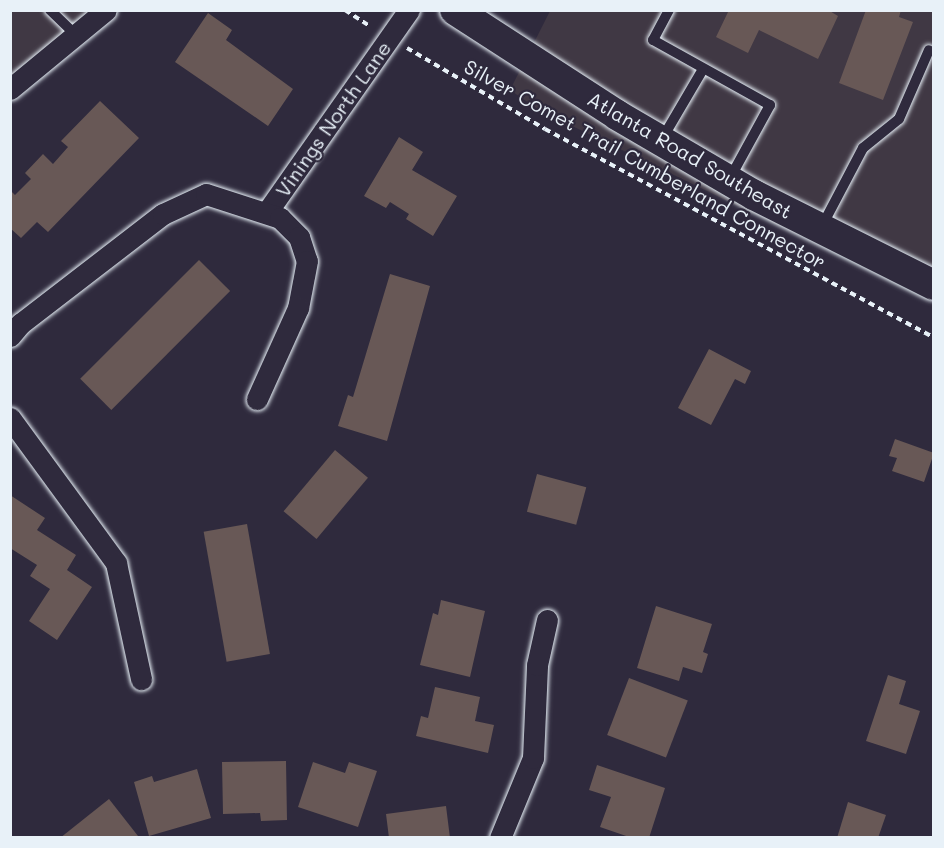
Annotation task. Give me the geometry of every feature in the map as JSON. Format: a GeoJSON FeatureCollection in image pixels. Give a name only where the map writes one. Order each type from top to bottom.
{"type":"FeatureCollection","features":[{"type":"Feature","properties":{"kind":"main road","name":"Atlanta Road Southeast"},"geometry":{"type":"LineString","coordinates":[[454,10],[728,180],[820,230],[933,285]]}},
{"type":"Feature","properties":{"kind":"street"},"geometry":{"type":"LineString","coordinates":[[10,89],[106,10]]}},
{"type":"Feature","properties":{"kind":"street","name":"Vinings North Lane"},"geometry":{"type":"LineString","coordinates":[[10,336],[20,324],[163,214],[206,194],[267,212],[410,10]]}},
{"type":"Feature","properties":{"kind":"street"},"geometry":{"type":"LineString","coordinates":[[257,399],[298,308],[307,261],[299,237],[280,218],[267,212]]}},
{"type":"Feature","properties":{"kind":"street"},"geometry":{"type":"LineString","coordinates":[[10,418],[116,563],[141,679]]}},
{"type":"Feature","properties":{"kind":"street"},"geometry":{"type":"LineString","coordinates":[[500,837],[533,758],[537,665],[547,620]]}},
{"type":"Feature","properties":{"kind":"lane"},"geometry":{"type":"LineString","coordinates":[[50,10],[76,35]]}},
{"type":"Feature","properties":{"kind":"lane"},"geometry":{"type":"LineString","coordinates":[[669,10],[653,40],[770,105],[728,180]]}},
{"type":"Feature","properties":{"kind":"lane"},"geometry":{"type":"LineString","coordinates":[[820,230],[863,148],[899,119],[929,50]]}},
{"type":"Feature","properties":{"kind":"lane"},"geometry":{"type":"LineString","coordinates":[[661,140],[703,69]]}},
{"type":"Feature","properties":{"kind":"path","name":"Silver Comet Trail Cumberland Connector"},"geometry":{"type":"LineString","coordinates":[[345,10],[545,129],[933,338]]}},
{"type":"Feature","properties":{"kind":"shaded area"},"geometry":{"type":"Polygon","coordinates":[[[11,11],[100,11],[11,91],[11,11]]]}},
{"type":"Feature","properties":{"kind":"shaded area"},"geometry":{"type":"Polygon","coordinates":[[[550,11],[933,11],[933,288],[792,232],[539,110],[510,90],[550,11]]]}},
{"type":"Feature","properties":{"kind":"building"},"geometry":{"type":"Polygon","coordinates":[[[729,10],[828,10],[838,16],[818,59],[759,30],[748,53],[716,37],[729,10]]]}},
{"type":"Feature","properties":{"kind":"building"},"geometry":{"type":"Polygon","coordinates":[[[866,10],[901,10],[899,17],[913,22],[883,100],[839,83],[866,10]]]}},
{"type":"Feature","properties":{"kind":"building"},"geometry":{"type":"Polygon","coordinates":[[[208,13],[232,30],[226,40],[293,89],[268,126],[175,62],[208,13]]]}},
{"type":"Feature","properties":{"kind":"building"},"geometry":{"type":"Polygon","coordinates":[[[100,101],[139,138],[48,232],[37,222],[21,238],[10,228],[10,190],[15,195],[31,179],[25,173],[43,154],[53,164],[68,147],[61,141],[100,101]]]}},
{"type":"Feature","properties":{"kind":"building"},"geometry":{"type":"Polygon","coordinates":[[[399,137],[423,152],[412,170],[457,196],[433,236],[406,219],[409,214],[390,202],[386,208],[364,196],[399,137]]]}},
{"type":"Feature","properties":{"kind":"building"},"geometry":{"type":"Polygon","coordinates":[[[199,260],[230,291],[111,410],[80,379],[199,260]]]}},
{"type":"Feature","properties":{"kind":"building"},"geometry":{"type":"Polygon","coordinates":[[[390,274],[430,286],[387,441],[338,426],[348,395],[353,397],[390,274]]]}},
{"type":"Feature","properties":{"kind":"building"},"geometry":{"type":"Polygon","coordinates":[[[709,349],[751,371],[745,384],[735,379],[711,425],[678,408],[709,349]]]}},
{"type":"Feature","properties":{"kind":"building"},"geometry":{"type":"Polygon","coordinates":[[[895,439],[934,453],[924,482],[892,471],[897,458],[889,456],[895,439]]]}},
{"type":"Feature","properties":{"kind":"building"},"geometry":{"type":"Polygon","coordinates":[[[335,450],[368,478],[317,539],[284,511],[335,450]]]}},
{"type":"Feature","properties":{"kind":"building"},"geometry":{"type":"Polygon","coordinates":[[[537,474],[586,487],[576,525],[527,512],[537,474]]]}},
{"type":"Feature","properties":{"kind":"building"},"geometry":{"type":"Polygon","coordinates":[[[10,495],[45,518],[37,530],[76,555],[67,570],[92,587],[57,640],[29,621],[50,589],[30,576],[37,565],[10,548],[10,495]]]}},
{"type":"Feature","properties":{"kind":"building"},"geometry":{"type":"Polygon","coordinates":[[[247,524],[270,654],[227,662],[204,532],[247,524]]]}},
{"type":"Feature","properties":{"kind":"building"},"geometry":{"type":"Polygon","coordinates":[[[441,600],[485,611],[470,677],[420,665],[433,613],[438,615],[441,600]]]}},
{"type":"Feature","properties":{"kind":"building"},"geometry":{"type":"Polygon","coordinates":[[[656,606],[712,624],[703,652],[708,654],[702,673],[683,667],[679,681],[637,668],[656,606]]]}},
{"type":"Feature","properties":{"kind":"building"},"geometry":{"type":"Polygon","coordinates":[[[888,675],[906,681],[899,704],[920,711],[906,754],[866,741],[888,675]]]}},
{"type":"Feature","properties":{"kind":"building"},"geometry":{"type":"Polygon","coordinates":[[[629,678],[688,701],[666,758],[607,735],[629,678]]]}},
{"type":"Feature","properties":{"kind":"building"},"geometry":{"type":"Polygon","coordinates":[[[435,687],[480,697],[475,721],[494,725],[488,753],[416,736],[421,716],[428,718],[435,687]]]}},
{"type":"Feature","properties":{"kind":"building"},"geometry":{"type":"Polygon","coordinates":[[[286,761],[287,820],[261,821],[260,813],[223,814],[222,762],[286,761]]]}},
{"type":"Feature","properties":{"kind":"building"},"geometry":{"type":"Polygon","coordinates":[[[313,762],[345,773],[349,762],[377,771],[358,827],[298,807],[313,762]]]}},
{"type":"Feature","properties":{"kind":"building"},"geometry":{"type":"Polygon","coordinates":[[[597,765],[665,788],[649,838],[632,838],[600,827],[611,797],[589,790],[597,765]]]}},
{"type":"Feature","properties":{"kind":"building"},"geometry":{"type":"Polygon","coordinates":[[[197,769],[211,818],[149,836],[134,782],[152,776],[154,782],[197,769]]]}},
{"type":"Feature","properties":{"kind":"building"},"geometry":{"type":"Polygon","coordinates":[[[109,799],[138,836],[60,838],[109,799]]]}},
{"type":"Feature","properties":{"kind":"building"},"geometry":{"type":"Polygon","coordinates":[[[848,802],[886,815],[878,838],[837,838],[848,802]]]}},
{"type":"Feature","properties":{"kind":"building"},"geometry":{"type":"Polygon","coordinates":[[[446,806],[450,838],[389,838],[386,814],[446,806]]]}}]}
